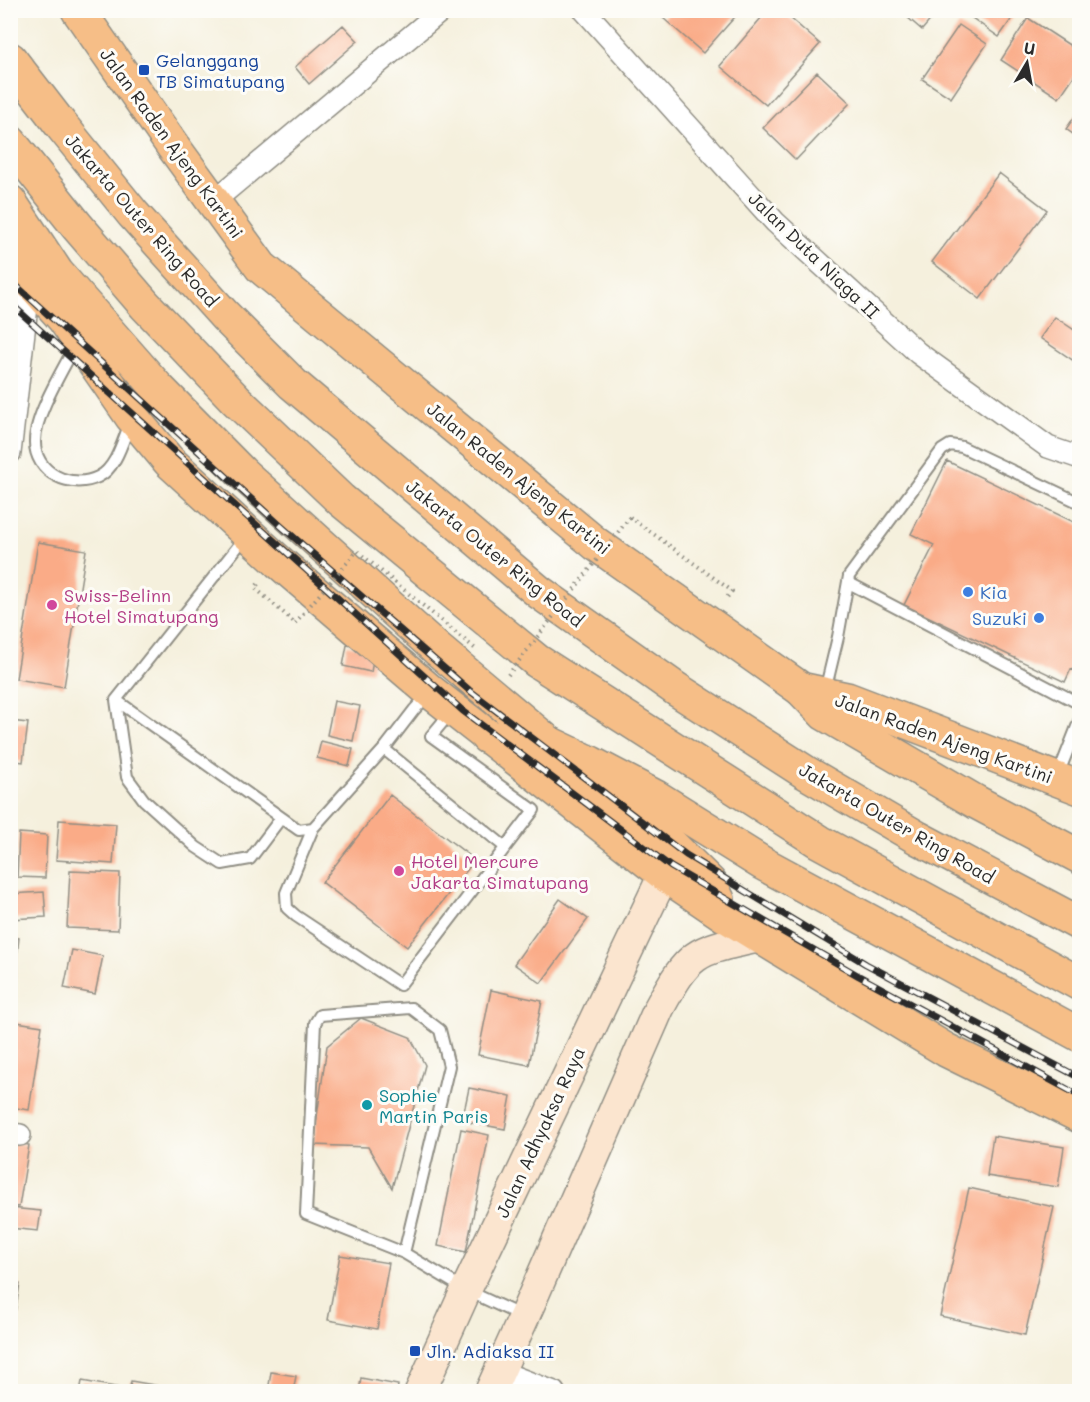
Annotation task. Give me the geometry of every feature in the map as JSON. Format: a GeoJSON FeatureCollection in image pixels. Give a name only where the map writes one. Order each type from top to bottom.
{"type":"FeatureCollection","features":[{"type":"Feature","properties":{"kind":"highway"},"geometry":{"type":"LineString","coordinates":[[52,10],[84,32],[108,53]]}},
{"type":"Feature","properties":{"kind":"highway","name":"Jalan Raden Ajeng Kartini"},"geometry":{"type":"LineString","coordinates":[[78,10],[171,145],[261,267],[596,544],[813,691],[847,699],[1068,784]]}},
{"type":"Feature","properties":{"kind":"highway","name":"Jakarta Outer Ring Road"},"geometry":{"type":"LineString","coordinates":[[10,59],[61,126],[127,206],[225,316],[293,384],[539,592],[676,689],[805,772],[918,838],[1080,924]]}},
{"type":"Feature","properties":{"kind":"highway"},"geometry":{"type":"LineString","coordinates":[[10,142],[98,251],[189,352],[341,500],[499,632],[537,661],[820,842],[1080,984]]}},
{"type":"Feature","properties":{"kind":"highway"},"geometry":{"type":"LineString","coordinates":[[10,202],[33,271],[132,417],[169,461],[434,702],[487,737],[664,874],[726,916],[946,1050],[1080,1116]]}},
{"type":"Feature","properties":{"kind":"highway"},"geometry":{"type":"LineString","coordinates":[[33,271],[157,387],[241,472],[437,650],[644,818],[710,883],[726,916]]}},
{"type":"Feature","properties":{"kind":"highway"},"geometry":{"type":"LineString","coordinates":[[813,691],[825,714],[976,802],[1080,857]]}},
{"type":"Feature","properties":{"kind":"highway"},"geometry":{"type":"LineString","coordinates":[[487,737],[549,743],[656,797],[762,863],[1080,1035]]}},
{"type":"Feature","properties":{"kind":"main road","name":"Jalan Adhyaksa Raya"},"geometry":{"type":"LineString","coordinates":[[420,1392],[466,1290],[664,874]]}},
{"type":"Feature","properties":{"kind":"main road"},"geometry":{"type":"LineString","coordinates":[[494,1381],[659,1008],[676,977],[691,959],[708,949],[760,937]]}},
{"type":"Feature","properties":{"kind":"street"},"geometry":{"type":"LineString","coordinates":[[214,201],[442,10]]}},
{"type":"Feature","properties":{"kind":"street","name":"Jalan Duta Niaga II"},"geometry":{"type":"LineString","coordinates":[[584,10],[775,222],[918,353],[1048,447],[1080,459]]}},
{"type":"Feature","properties":{"kind":"street"},"geometry":{"type":"LineString","coordinates":[[10,453],[22,314],[33,271]]}},
{"type":"Feature","properties":{"kind":"street"},"geometry":{"type":"LineString","coordinates":[[494,1381],[554,1392]]}},
{"type":"Feature","properties":{"kind":"lane"},"geometry":{"type":"LineString","coordinates":[[71,328],[42,412],[35,440],[38,461],[52,475],[77,481],[98,477],[113,463],[132,417]]}},
{"type":"Feature","properties":{"kind":"lane"},"geometry":{"type":"LineString","coordinates":[[813,691],[849,583],[849,576],[942,450],[950,445],[962,447],[1080,503]]}},
{"type":"Feature","properties":{"kind":"lane"},"geometry":{"type":"LineString","coordinates":[[248,534],[116,700],[127,777],[144,800],[196,847],[222,864],[250,859],[280,818]]}},
{"type":"Feature","properties":{"kind":"lane"},"geometry":{"type":"LineString","coordinates":[[849,583],[1080,704]]}},
{"type":"Feature","properties":{"kind":"lane"},"geometry":{"type":"LineString","coordinates":[[116,700],[280,818],[299,830],[314,828]]}},
{"type":"Feature","properties":{"kind":"lane"},"geometry":{"type":"LineString","coordinates":[[434,702],[431,736],[534,810],[400,985],[296,916],[287,908],[286,893],[314,828],[384,749],[434,702]]}},
{"type":"Feature","properties":{"kind":"lane"},"geometry":{"type":"LineString","coordinates":[[1068,784],[1080,719]]}},
{"type":"Feature","properties":{"kind":"lane"},"geometry":{"type":"LineString","coordinates":[[384,749],[505,847]]}},
{"type":"Feature","properties":{"kind":"lane"},"geometry":{"type":"LineString","coordinates":[[404,1253],[449,1066],[440,1030],[411,1008],[320,1015],[315,1023],[306,1214],[404,1253],[466,1290],[524,1317]]}},
{"type":"Feature","properties":{"kind":"path"},"geometry":{"type":"LineString","coordinates":[[508,675],[630,517],[732,591]]}},
{"type":"Feature","properties":{"kind":"path"},"geometry":{"type":"LineString","coordinates":[[255,588],[295,624],[357,551],[478,651]]}},
{"type":"Feature","properties":{"kind":"building"},"geometry":{"type":"Polygon","coordinates":[[[670,10],[741,10],[703,53],[663,18],[670,10]]]}},
{"type":"Feature","properties":{"kind":"building"},"geometry":{"type":"Polygon","coordinates":[[[768,10],[781,10],[820,44],[766,105],[720,66],[768,10]]]}},
{"type":"Feature","properties":{"kind":"building"},"geometry":{"type":"Polygon","coordinates":[[[899,10],[939,10],[922,30],[899,10]]]}},
{"type":"Feature","properties":{"kind":"building"},"geometry":{"type":"Polygon","coordinates":[[[972,10],[1005,10],[1013,17],[999,37],[968,15],[972,10]]]}},
{"type":"Feature","properties":{"kind":"building"},"geometry":{"type":"Polygon","coordinates":[[[1028,18],[1080,52],[1080,67],[1059,98],[1001,60],[1028,18]]]}},
{"type":"Feature","properties":{"kind":"building"},"geometry":{"type":"Polygon","coordinates":[[[343,25],[358,41],[309,84],[295,67],[343,25]]]}},
{"type":"Feature","properties":{"kind":"building"},"geometry":{"type":"Polygon","coordinates":[[[959,25],[987,44],[951,98],[922,79],[959,25]]]}},
{"type":"Feature","properties":{"kind":"building"},"geometry":{"type":"Polygon","coordinates":[[[817,72],[850,103],[796,160],[763,128],[817,72]]]}},
{"type":"Feature","properties":{"kind":"building"},"geometry":{"type":"Polygon","coordinates":[[[1080,109],[1080,139],[1066,129],[1080,109]]]}},
{"type":"Feature","properties":{"kind":"building"},"geometry":{"type":"Polygon","coordinates":[[[999,173],[1047,210],[980,299],[932,262],[999,173]]]}},
{"type":"Feature","properties":{"kind":"building"},"geometry":{"type":"Polygon","coordinates":[[[1055,317],[1080,334],[1080,365],[1040,338],[1055,317]]]}},
{"type":"Feature","properties":{"kind":"building"},"geometry":{"type":"Polygon","coordinates":[[[947,461],[1080,525],[1080,673],[1071,669],[1065,682],[904,605],[934,545],[911,534],[947,461]]]}},
{"type":"Feature","properties":{"kind":"building","name":"Swiss-Belinn Hotel Simatupang"},"geometry":{"type":"Polygon","coordinates":[[[38,542],[86,550],[64,687],[16,679],[38,542]]]}},
{"type":"Feature","properties":{"kind":"building"},"geometry":{"type":"Polygon","coordinates":[[[347,645],[375,650],[371,672],[343,666],[347,645]]]}},
{"type":"Feature","properties":{"kind":"building"},"geometry":{"type":"Polygon","coordinates":[[[334,701],[360,706],[353,741],[327,735],[334,701]]]}},
{"type":"Feature","properties":{"kind":"building"},"geometry":{"type":"Polygon","coordinates":[[[10,721],[28,723],[23,762],[10,760],[10,721]]]}},
{"type":"Feature","properties":{"kind":"building"},"geometry":{"type":"Polygon","coordinates":[[[321,741],[353,749],[349,766],[317,758],[321,741]]]}},
{"type":"Feature","properties":{"kind":"building","name":"Hotel Mercure Jakarta Simatupang"},"geometry":{"type":"Polygon","coordinates":[[[390,795],[475,860],[407,947],[322,882],[390,795]]]}},
{"type":"Feature","properties":{"kind":"building"},"geometry":{"type":"Polygon","coordinates":[[[59,820],[116,824],[113,864],[56,860],[59,820]]]}},
{"type":"Feature","properties":{"kind":"building"},"geometry":{"type":"Polygon","coordinates":[[[19,833],[47,835],[45,878],[17,877],[19,833]]]}},
{"type":"Feature","properties":{"kind":"building"},"geometry":{"type":"Polygon","coordinates":[[[10,859],[12,859],[13,881],[10,881],[10,859]]]}},
{"type":"Feature","properties":{"kind":"building"},"geometry":{"type":"Polygon","coordinates":[[[70,871],[120,873],[118,930],[67,928],[70,871]]]}},
{"type":"Feature","properties":{"kind":"building"},"geometry":{"type":"Polygon","coordinates":[[[44,892],[46,917],[10,919],[10,894],[44,892]]]}},
{"type":"Feature","properties":{"kind":"building"},"geometry":{"type":"Polygon","coordinates":[[[560,899],[588,919],[541,983],[514,964],[560,899]]]}},
{"type":"Feature","properties":{"kind":"building"},"geometry":{"type":"Polygon","coordinates":[[[10,937],[19,938],[14,982],[10,982],[10,937]]]}},
{"type":"Feature","properties":{"kind":"building"},"geometry":{"type":"Polygon","coordinates":[[[72,950],[103,956],[95,994],[64,988],[72,950]]]}},
{"type":"Feature","properties":{"kind":"building"},"geometry":{"type":"Polygon","coordinates":[[[491,990],[542,1001],[529,1065],[478,1055],[491,990]]]}},
{"type":"Feature","properties":{"kind":"building","name":"Sophie Martin Paris"},"geometry":{"type":"Polygon","coordinates":[[[361,1018],[410,1037],[425,1065],[392,1188],[368,1147],[313,1145],[327,1046],[361,1018]]]}},
{"type":"Feature","properties":{"kind":"building"},"geometry":{"type":"Polygon","coordinates":[[[10,1021],[42,1026],[29,1110],[10,1107],[10,1021]]]}},
{"type":"Feature","properties":{"kind":"building"},"geometry":{"type":"Polygon","coordinates":[[[469,1088],[511,1096],[505,1129],[462,1121],[469,1088]]]}},
{"type":"Feature","properties":{"kind":"building"},"geometry":{"type":"Polygon","coordinates":[[[461,1129],[489,1135],[466,1252],[438,1246],[461,1129]]]}},
{"type":"Feature","properties":{"kind":"building"},"geometry":{"type":"Polygon","coordinates":[[[993,1136],[1064,1147],[1058,1187],[987,1176],[993,1136]]]}},
{"type":"Feature","properties":{"kind":"building"},"geometry":{"type":"Polygon","coordinates":[[[10,1142],[29,1145],[19,1207],[10,1206],[10,1142]]]}},
{"type":"Feature","properties":{"kind":"building"},"geometry":{"type":"Polygon","coordinates":[[[969,1188],[1054,1207],[1025,1335],[940,1316],[969,1188]]]}},
{"type":"Feature","properties":{"kind":"building"},"geometry":{"type":"Polygon","coordinates":[[[10,1208],[41,1211],[38,1231],[10,1228],[10,1208]]]}},
{"type":"Feature","properties":{"kind":"building"},"geometry":{"type":"Polygon","coordinates":[[[340,1255],[389,1263],[377,1329],[328,1320],[340,1255]]]}},
{"type":"Feature","properties":{"kind":"building"},"geometry":{"type":"Polygon","coordinates":[[[10,1282],[20,1284],[15,1313],[10,1312],[10,1282]]]}},
{"type":"Feature","properties":{"kind":"building"},"geometry":{"type":"Polygon","coordinates":[[[271,1372],[296,1376],[293,1392],[268,1392],[271,1372]]]}},
{"type":"Feature","properties":{"kind":"building"},"geometry":{"type":"Polygon","coordinates":[[[361,1378],[398,1385],[397,1392],[359,1392],[361,1378]]]}},
{"type":"Feature","properties":{"kind":"building"},"geometry":{"type":"Polygon","coordinates":[[[82,1381],[121,1388],[120,1392],[80,1392],[82,1381]]]}},
{"type":"Feature","properties":{"kind":"building"},"geometry":{"type":"Polygon","coordinates":[[[131,1381],[160,1386],[159,1392],[129,1392],[131,1381]]]}},
{"type":"Feature","properties":{"kind":"railway"},"geometry":{"type":"LineString","coordinates":[[10,280],[281,526],[469,690],[686,855],[866,964],[1080,1078]]}},
{"type":"Feature","properties":{"kind":"railway"},"geometry":{"type":"LineString","coordinates":[[10,303],[463,711],[671,867],[859,976],[1080,1096]]}},
{"type":"Feature","properties":{"kind":"place","name":"Gelanggang TB Simatupang"},"geometry":{"type":"Point","coordinates":[144,70]}},
{"type":"Feature","properties":{"kind":"place","name":"Kia"},"geometry":{"type":"Point","coordinates":[968,592]}},
{"type":"Feature","properties":{"kind":"place","name":"Swiss-Belinn Hotel Simatupang"},"geometry":{"type":"Point","coordinates":[52,605]}},
{"type":"Feature","properties":{"kind":"place","name":"Suzuki"},"geometry":{"type":"Point","coordinates":[1039,618]}},
{"type":"Feature","properties":{"kind":"place","name":"Hotel Mercure Jakarta Simatupang"},"geometry":{"type":"Point","coordinates":[399,871]}},
{"type":"Feature","properties":{"kind":"place","name":"Sophie Martin Paris"},"geometry":{"type":"Point","coordinates":[367,1105]}},
{"type":"Feature","properties":{"kind":"place","name":"Jln. Adiaksa II"},"geometry":{"type":"Point","coordinates":[415,1351]}}]}
